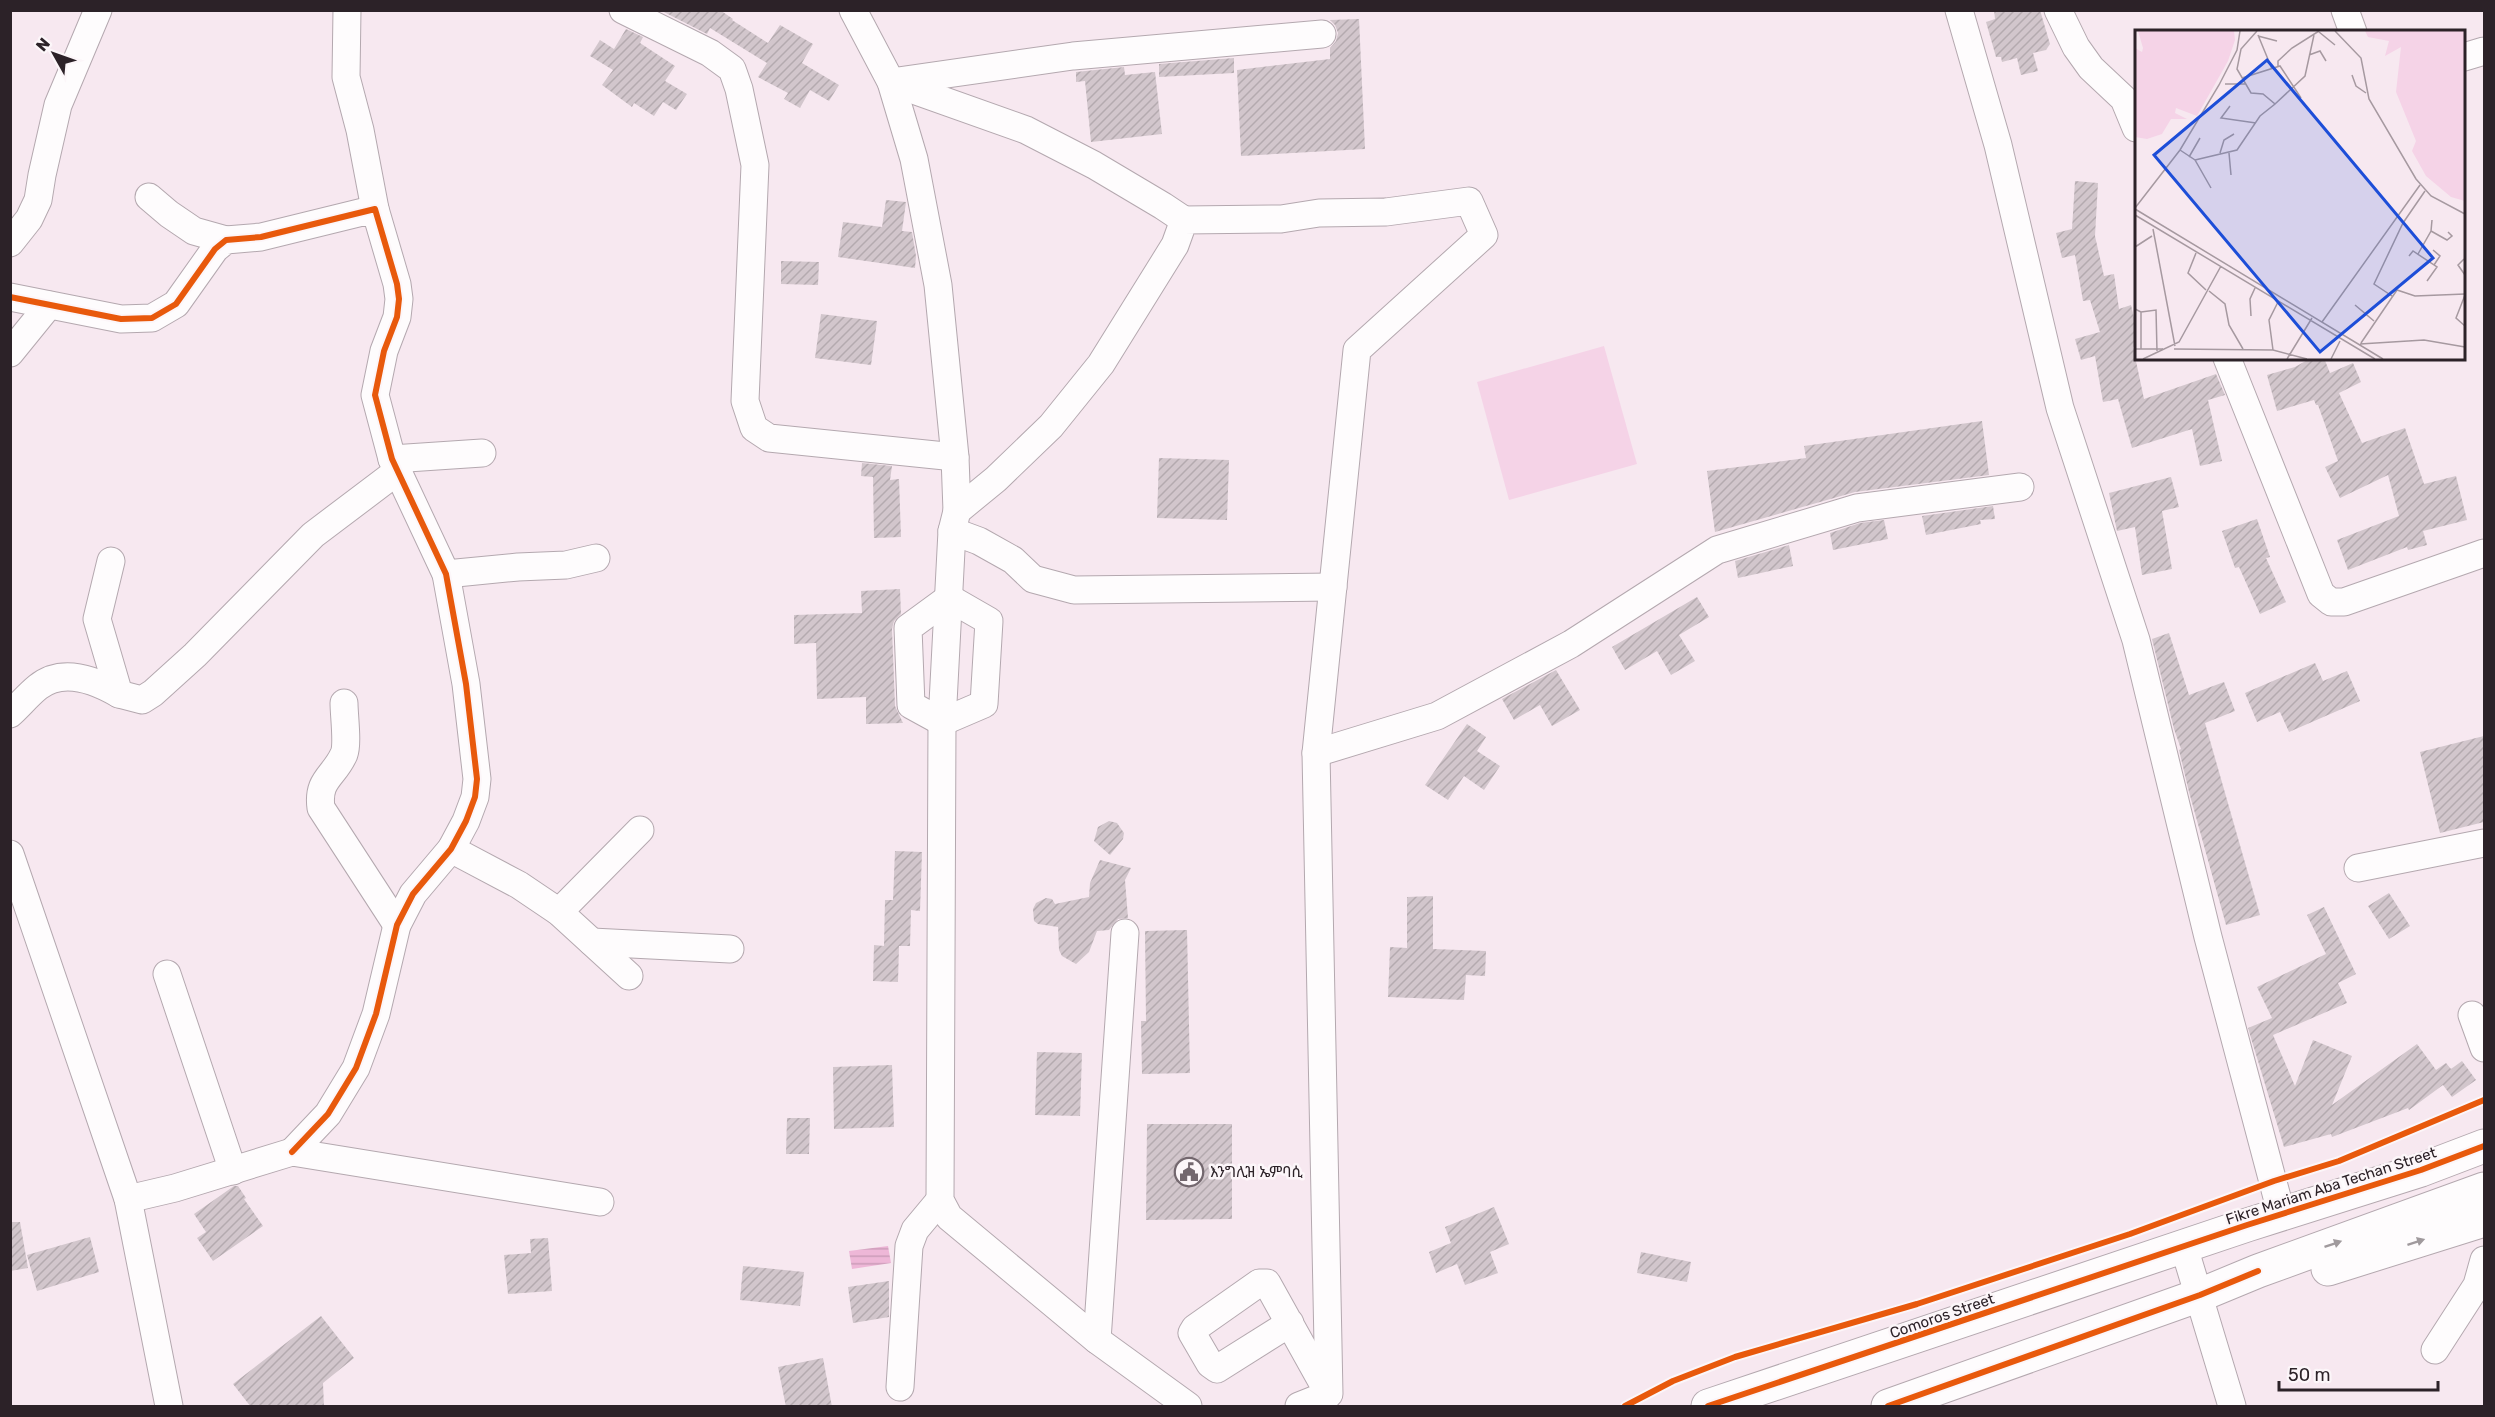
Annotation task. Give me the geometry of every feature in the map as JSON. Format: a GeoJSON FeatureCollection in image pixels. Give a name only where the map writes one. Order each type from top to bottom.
{"type":"FeatureCollection","features":[{"type":"Feature","properties":{"kind":"main road","name":"Fikre Mariam Aba Techan Street"},"geometry":{"type":"LineString","coordinates":[[2184,1247],[2421,1170],[2484,1146]]}},
{"type":"Feature","properties":{"kind":"main road"},"geometry":{"type":"LineString","coordinates":[[1888,1407],[2200,1295],[2258,1270],[2484,1189]]}},
{"type":"Feature","properties":{"kind":"main road"},"geometry":{"type":"LineString","coordinates":[[2258,1270],[2311,1274],[2484,1220]]}},
{"type":"Feature","properties":{"kind":"main road","name":"Comoros Street"},"geometry":{"type":"LineString","coordinates":[[1708,1407],[2184,1247]]}},
{"type":"Feature","properties":{"kind":"street"},"geometry":{"type":"LineString","coordinates":[[292,1152],[328,1114],[356,1068],[376,1014],[397,925],[413,894],[450,849],[466,821],[475,797],[477,779],[466,684],[446,574],[395,464],[375,395],[384,351],[397,317],[399,299],[397,284],[375,209],[360,130],[346,77],[347,10]]}},
{"type":"Feature","properties":{"kind":"street"},"geometry":{"type":"LineString","coordinates":[[623,10],[710,54],[732,69],[739,89],[755,165],[745,401],[754,428],[769,438],[955,457]]}},
{"type":"Feature","properties":{"kind":"street"},"geometry":{"type":"LineString","coordinates":[[853,10],[891,82],[914,159],[938,285],[955,457],[955,521],[942,722],[940,1200],[949,1217],[1097,1340],[1188,1407]]}},
{"type":"Feature","properties":{"kind":"street"},"geometry":{"type":"LineString","coordinates":[[1959,10],[1998,146],[2060,408],[2136,640],[2208,937],[2282,1216]]}},
{"type":"Feature","properties":{"kind":"street"},"geometry":{"type":"LineString","coordinates":[[2058,10],[2076,47],[2091,68],[2124,99],[2135,126]]}},
{"type":"Feature","properties":{"kind":"street"},"geometry":{"type":"LineString","coordinates":[[2345,10],[2352,30]]}},
{"type":"Feature","properties":{"kind":"street"},"geometry":{"type":"LineString","coordinates":[[10,243],[29,219],[38,200],[58,105],[98,11]]}},
{"type":"Feature","properties":{"kind":"street"},"geometry":{"type":"LineString","coordinates":[[891,82],[1073,56],[1322,34]]}},
{"type":"Feature","properties":{"kind":"street"},"geometry":{"type":"LineString","coordinates":[[2465,56],[2484,51]]}},
{"type":"Feature","properties":{"kind":"street"},"geometry":{"type":"LineString","coordinates":[[891,82],[1026,130],[1095,165],[1184,220],[1281,219],[1319,213],[1386,212],[1469,201],[1484,235],[1357,350],[1316,753],[1331,1400]]}},
{"type":"Feature","properties":{"kind":"street"},"geometry":{"type":"LineString","coordinates":[[149,197],[194,231],[226,240],[261,237],[375,209]]}},
{"type":"Feature","properties":{"kind":"street"},"geometry":{"type":"LineString","coordinates":[[955,521],[1051,426],[1101,364],[1175,245],[1184,220]]}},
{"type":"Feature","properties":{"kind":"street"},"geometry":{"type":"LineString","coordinates":[[10,297],[121,319],[152,318],[176,304],[215,249],[226,240]]}},
{"type":"Feature","properties":{"kind":"street"},"geometry":{"type":"LineString","coordinates":[[10,353],[49,305]]}},
{"type":"Feature","properties":{"kind":"street"},"geometry":{"type":"LineString","coordinates":[[2228,360],[2321,594],[2331,602],[2344,602],[2484,553]]}},
{"type":"Feature","properties":{"kind":"street"},"geometry":{"type":"LineString","coordinates":[[10,714],[40,685],[65,676],[96,680],[118,694],[142,700],[195,655],[314,534],[395,464],[482,453]]}},
{"type":"Feature","properties":{"kind":"street"},"geometry":{"type":"LineString","coordinates":[[1316,753],[1437,716],[1571,644],[1717,550],[1857,508],[2020,487]]}},
{"type":"Feature","properties":{"kind":"street"},"geometry":{"type":"LineString","coordinates":[[955,521],[979,541],[1013,560],[1033,579],[1074,590],[1333,587]]}},
{"type":"Feature","properties":{"kind":"street"},"geometry":{"type":"LineString","coordinates":[[446,574],[566,565],[596,558]]}},
{"type":"Feature","properties":{"kind":"street"},"geometry":{"type":"LineString","coordinates":[[111,561],[97,619],[118,694]]}},
{"type":"Feature","properties":{"kind":"street"},"geometry":{"type":"LineString","coordinates":[[942,722],[984,704],[989,621],[949,598]]}},
{"type":"Feature","properties":{"kind":"street"},"geometry":{"type":"LineString","coordinates":[[942,722],[911,705],[908,628],[949,598]]}},
{"type":"Feature","properties":{"kind":"street"},"geometry":{"type":"LineString","coordinates":[[344,703],[345,752],[324,779],[319,796],[321,808],[397,925]]}},
{"type":"Feature","properties":{"kind":"street"},"geometry":{"type":"LineString","coordinates":[[559,912],[640,830]]}},
{"type":"Feature","properties":{"kind":"street"},"geometry":{"type":"LineString","coordinates":[[2358,868],[2484,843]]}},
{"type":"Feature","properties":{"kind":"street"},"geometry":{"type":"LineString","coordinates":[[450,849],[519,885],[559,912],[629,976]]}},
{"type":"Feature","properties":{"kind":"street"},"geometry":{"type":"LineString","coordinates":[[10,854],[129,1199],[169,1407]]}},
{"type":"Feature","properties":{"kind":"street"},"geometry":{"type":"LineString","coordinates":[[1097,1340],[1125,933]]}},
{"type":"Feature","properties":{"kind":"street"},"geometry":{"type":"LineString","coordinates":[[592,942],[730,949]]}},
{"type":"Feature","properties":{"kind":"street"},"geometry":{"type":"LineString","coordinates":[[167,975],[233,1171]]}},
{"type":"Feature","properties":{"kind":"street"},"geometry":{"type":"LineString","coordinates":[[2472,1015],[2484,1048]]}},
{"type":"Feature","properties":{"kind":"street"},"geometry":{"type":"LineString","coordinates":[[129,1199],[233,1171],[292,1152],[600,1202]]}},
{"type":"Feature","properties":{"kind":"street"},"geometry":{"type":"LineString","coordinates":[[900,1387],[909,1246],[915,1230],[940,1200]]}},
{"type":"Feature","properties":{"kind":"street"},"geometry":{"type":"LineString","coordinates":[[2184,1247],[2232,1407]]}},
{"type":"Feature","properties":{"kind":"street"},"geometry":{"type":"LineString","coordinates":[[2435,1350],[2477,1285],[2484,1260]]}},
{"type":"Feature","properties":{"kind":"street"},"geometry":{"type":"LineString","coordinates":[[1290,1323],[1331,1400]]}},
{"type":"Feature","properties":{"kind":"street"},"geometry":{"type":"LineString","coordinates":[[1299,1407],[1331,1400]]}},
{"type":"Feature","properties":{"kind":"shaded area"},"geometry":{"type":"Polygon","coordinates":[[[1604,346],[1637,464],[1509,500],[1477,382],[1604,346]]]}},
{"type":"Feature","properties":{"kind":"shaded area"},"geometry":{"type":"Polygon","coordinates":[[[888,1246],[891,1263],[852,1269],[849,1251],[888,1246]]]}},
{"type":"Feature","properties":{"kind":"building"},"geometry":{"type":"Polygon","coordinates":[[[660,10],[720,10],[768,43],[780,25],[813,44],[802,63],[839,85],[829,101],[810,90],[800,108],[784,99],[788,93],[758,77],[767,63],[710,28],[707,34],[660,10]]]}},
{"type":"Feature","properties":{"kind":"building"},"geometry":{"type":"Polygon","coordinates":[[[1994,10],[2040,10],[2050,44],[2046,50],[2033,53],[2038,71],[2021,75],[2017,58],[2002,62],[2001,57],[1996,57],[1986,22],[1995,19],[1994,10]]]}},
{"type":"Feature","properties":{"kind":"building"},"geometry":{"type":"Polygon","coordinates":[[[1359,19],[1365,149],[1241,156],[1237,70],[1330,59],[1330,48],[1336,41],[1338,33],[1330,20],[1359,19]]]}},
{"type":"Feature","properties":{"kind":"building"},"geometry":{"type":"Polygon","coordinates":[[[626,29],[643,37],[640,43],[675,66],[665,81],[687,94],[676,110],[663,102],[654,116],[634,103],[632,107],[602,85],[613,70],[590,56],[600,40],[614,49],[626,29]]]}},
{"type":"Feature","properties":{"kind":"building"},"geometry":{"type":"Polygon","coordinates":[[[1234,58],[1234,73],[1159,77],[1159,64],[1234,58]]]}},
{"type":"Feature","properties":{"kind":"building"},"geometry":{"type":"Polygon","coordinates":[[[1124,67],[1125,75],[1155,72],[1162,134],[1091,142],[1085,81],[1076,82],[1076,72],[1124,67]]]}},
{"type":"Feature","properties":{"kind":"building"},"geometry":{"type":"Polygon","coordinates":[[[2075,181],[2098,183],[2095,236],[2104,276],[2114,274],[2119,309],[2131,305],[2135,322],[2135,346],[2133,347],[2144,399],[2216,374],[2225,395],[2208,400],[2222,461],[2200,466],[2192,429],[2132,448],[2118,399],[2103,402],[2095,356],[2081,360],[2075,339],[2100,332],[2090,300],[2083,301],[2075,255],[2062,258],[2056,233],[2072,229],[2075,181]]]}},
{"type":"Feature","properties":{"kind":"building"},"geometry":{"type":"Polygon","coordinates":[[[886,200],[906,202],[902,231],[912,232],[916,256],[915,268],[838,257],[843,222],[882,227],[886,200]]]}},
{"type":"Feature","properties":{"kind":"building"},"geometry":{"type":"Polygon","coordinates":[[[781,261],[819,262],[818,285],[781,284],[781,261]]]}},
{"type":"Feature","properties":{"kind":"building"},"geometry":{"type":"Polygon","coordinates":[[[821,314],[877,321],[871,365],[815,358],[821,314]]]}},
{"type":"Feature","properties":{"kind":"building"},"geometry":{"type":"Polygon","coordinates":[[[2307,360],[2325,360],[2330,373],[2353,363],[2361,382],[2339,393],[2362,443],[2405,428],[2424,484],[2456,476],[2467,520],[2423,531],[2427,545],[2408,550],[2407,547],[2348,570],[2337,540],[2399,516],[2388,475],[2340,498],[2325,467],[2338,461],[2318,405],[2314,400],[2277,411],[2267,375],[2295,367],[2307,360]]]}},
{"type":"Feature","properties":{"kind":"building"},"geometry":{"type":"Polygon","coordinates":[[[1982,421],[1989,475],[1855,492],[1715,532],[1707,471],[1806,458],[1804,446],[1982,421]]]}},
{"type":"Feature","properties":{"kind":"building"},"geometry":{"type":"Polygon","coordinates":[[[1159,458],[1229,460],[1227,520],[1157,518],[1159,458]]]}},
{"type":"Feature","properties":{"kind":"building"},"geometry":{"type":"Polygon","coordinates":[[[862,463],[892,466],[890,480],[899,479],[901,537],[874,538],[873,477],[861,476],[862,463]]]}},
{"type":"Feature","properties":{"kind":"building"},"geometry":{"type":"Polygon","coordinates":[[[2171,477],[2179,507],[2162,511],[2172,569],[2142,575],[2135,527],[2117,531],[2109,493],[2171,477]]]}},
{"type":"Feature","properties":{"kind":"building"},"geometry":{"type":"Polygon","coordinates":[[[1993,506],[1995,519],[1980,520],[1981,524],[1926,535],[1922,516],[1993,506]]]}},
{"type":"Feature","properties":{"kind":"building"},"geometry":{"type":"Polygon","coordinates":[[[2257,519],[2270,557],[2266,558],[2286,602],[2260,614],[2239,567],[2235,568],[2222,531],[2257,519]]]}},
{"type":"Feature","properties":{"kind":"building"},"geometry":{"type":"Polygon","coordinates":[[[1884,520],[1888,539],[1833,550],[1830,533],[1860,523],[1884,520]]]}},
{"type":"Feature","properties":{"kind":"building"},"geometry":{"type":"Polygon","coordinates":[[[1789,545],[1793,566],[1738,578],[1735,561],[1789,545]]]}},
{"type":"Feature","properties":{"kind":"building"},"geometry":{"type":"Polygon","coordinates":[[[900,589],[901,614],[894,621],[892,629],[895,706],[903,723],[866,724],[866,697],[817,699],[816,643],[794,644],[794,615],[862,613],[861,591],[900,589]]]}},
{"type":"Feature","properties":{"kind":"building"},"geometry":{"type":"Polygon","coordinates":[[[1697,597],[1709,617],[1679,635],[1695,661],[1671,675],[1657,651],[1625,670],[1612,647],[1697,597]]]}},
{"type":"Feature","properties":{"kind":"building"},"geometry":{"type":"Polygon","coordinates":[[[2169,633],[2189,695],[2224,682],[2235,711],[2205,723],[2260,915],[2226,925],[2189,792],[2179,750],[2181,749],[2152,639],[2169,633]]]}},
{"type":"Feature","properties":{"kind":"building"},"geometry":{"type":"Polygon","coordinates":[[[2315,663],[2323,681],[2347,671],[2360,701],[2289,732],[2280,712],[2257,722],[2245,693],[2315,663]]]}},
{"type":"Feature","properties":{"kind":"building"},"geometry":{"type":"Polygon","coordinates":[[[1556,670],[1580,710],[1552,726],[1540,705],[1514,720],[1502,699],[1556,670]]]}},
{"type":"Feature","properties":{"kind":"building"},"geometry":{"type":"Polygon","coordinates":[[[1467,724],[1486,737],[1477,751],[1500,766],[1484,790],[1464,776],[1448,800],[1425,785],[1467,724]]]}},
{"type":"Feature","properties":{"kind":"building"},"geometry":{"type":"Polygon","coordinates":[[[2484,736],[2484,822],[2440,833],[2420,752],[2484,736]]]}},
{"type":"Feature","properties":{"kind":"building"},"geometry":{"type":"Polygon","coordinates":[[[1109,821],[1117,823],[1124,833],[1123,839],[1110,855],[1094,841],[1098,827],[1109,821]]]}},
{"type":"Feature","properties":{"kind":"building"},"geometry":{"type":"Polygon","coordinates":[[[895,851],[922,852],[920,911],[911,910],[910,946],[899,946],[898,982],[873,981],[874,945],[884,946],[885,900],[893,900],[895,851]]]}},
{"type":"Feature","properties":{"kind":"building"},"geometry":{"type":"Polygon","coordinates":[[[1100,860],[1131,868],[1125,880],[1128,918],[1118,919],[1109,930],[1097,931],[1089,952],[1076,964],[1062,956],[1059,950],[1058,927],[1038,924],[1034,921],[1033,909],[1036,903],[1046,898],[1052,899],[1055,904],[1089,897],[1090,883],[1100,860]]]}},
{"type":"Feature","properties":{"kind":"building"},"geometry":{"type":"Polygon","coordinates":[[[2389,893],[2410,926],[2389,939],[2368,906],[2389,893]]]}},
{"type":"Feature","properties":{"kind":"building"},"geometry":{"type":"Polygon","coordinates":[[[1433,896],[1433,949],[1486,951],[1485,976],[1466,975],[1464,1000],[1388,997],[1390,947],[1407,948],[1407,897],[1433,896]]]}},
{"type":"Feature","properties":{"kind":"building"},"geometry":{"type":"Polygon","coordinates":[[[2324,907],[2356,974],[2338,983],[2347,1003],[2273,1035],[2295,1086],[2313,1040],[2352,1056],[2332,1105],[2417,1044],[2436,1070],[2446,1063],[2451,1069],[2462,1061],[2476,1080],[2452,1097],[2443,1085],[2409,1110],[2408,1108],[2332,1137],[2331,1134],[2284,1147],[2248,1028],[2272,1018],[2257,987],[2326,954],[2307,915],[2324,907]]]}},
{"type":"Feature","properties":{"kind":"building"},"geometry":{"type":"Polygon","coordinates":[[[1187,930],[1190,1073],[1142,1074],[1141,1021],[1146,1021],[1145,931],[1187,930]]]}},
{"type":"Feature","properties":{"kind":"building"},"geometry":{"type":"Polygon","coordinates":[[[1037,1052],[1082,1053],[1080,1116],[1035,1115],[1037,1052]]]}},
{"type":"Feature","properties":{"kind":"building"},"geometry":{"type":"Polygon","coordinates":[[[892,1065],[894,1127],[834,1129],[833,1067],[892,1065]]]}},
{"type":"Feature","properties":{"kind":"building"},"geometry":{"type":"Polygon","coordinates":[[[787,1118],[810,1118],[809,1154],[786,1154],[787,1118]]]}},
{"type":"Feature","properties":{"kind":"building","name":"እንግሊዝ ኤምባሲ"},"geometry":{"type":"Polygon","coordinates":[[[1147,1124],[1232,1124],[1232,1219],[1146,1220],[1147,1124]]]}},
{"type":"Feature","properties":{"kind":"building"},"geometry":{"type":"Polygon","coordinates":[[[234,1186],[238,1186],[246,1198],[244,1199],[263,1226],[213,1261],[197,1238],[206,1232],[194,1214],[234,1186]]]}},
{"type":"Feature","properties":{"kind":"building"},"geometry":{"type":"Polygon","coordinates":[[[1494,1207],[1509,1244],[1490,1252],[1498,1273],[1465,1285],[1457,1264],[1436,1273],[1429,1252],[1451,1243],[1445,1227],[1494,1207]]]}},
{"type":"Feature","properties":{"kind":"building"},"geometry":{"type":"Polygon","coordinates":[[[10,1222],[20,1222],[28,1268],[10,1271],[10,1222]]]}},
{"type":"Feature","properties":{"kind":"building"},"geometry":{"type":"Polygon","coordinates":[[[90,1237],[99,1272],[37,1291],[27,1255],[90,1237]]]}},
{"type":"Feature","properties":{"kind":"building"},"geometry":{"type":"Polygon","coordinates":[[[548,1238],[552,1291],[508,1294],[504,1255],[531,1253],[530,1239],[548,1238]]]}},
{"type":"Feature","properties":{"kind":"building"},"geometry":{"type":"Polygon","coordinates":[[[1641,1252],[1691,1262],[1687,1282],[1637,1273],[1641,1252]]]}},
{"type":"Feature","properties":{"kind":"building"},"geometry":{"type":"Polygon","coordinates":[[[743,1266],[804,1272],[800,1306],[740,1300],[743,1266]]]}},
{"type":"Feature","properties":{"kind":"building"},"geometry":{"type":"Polygon","coordinates":[[[889,1281],[889,1317],[853,1323],[848,1287],[889,1281]]]}},
{"type":"Feature","properties":{"kind":"building"},"geometry":{"type":"Polygon","coordinates":[[[321,1316],[354,1358],[323,1383],[324,1407],[251,1407],[233,1384],[321,1316]]]}},
{"type":"Feature","properties":{"kind":"building"},"geometry":{"type":"Polygon","coordinates":[[[823,1358],[832,1407],[786,1407],[778,1367],[823,1358]]]}},
{"type":"Feature","properties":{"kind":"cycle path"},"geometry":{"type":"LineString","coordinates":[[10,297],[121,319],[152,318],[176,304],[215,249],[226,240],[261,237],[375,209],[397,284],[399,299],[397,317],[384,351],[375,395],[392,459],[446,574],[466,684],[477,779],[475,797],[466,821],[451,849],[413,894],[397,925],[376,1014],[356,1068],[328,1114],[292,1152]]}},
{"type":"Feature","properties":{"kind":"cycle path"},"geometry":{"type":"LineString","coordinates":[[1625,1406],[1673,1381],[1735,1357],[1917,1304],[2130,1234],[2274,1181],[2339,1161],[2484,1100]]}},
{"type":"Feature","properties":{"kind":"cycle path"},"geometry":{"type":"LineString","coordinates":[[1708,1406],[2247,1225],[2421,1170],[2484,1146]]}},
{"type":"Feature","properties":{"kind":"cycle path"},"geometry":{"type":"LineString","coordinates":[[1888,1406],[2200,1295],[2258,1271]]}},
{"type":"Feature","properties":{"kind":"place","name":"እንግሊዝ ኤምባሲ"},"geometry":{"type":"Point","coordinates":[1189,1172]}}]}
